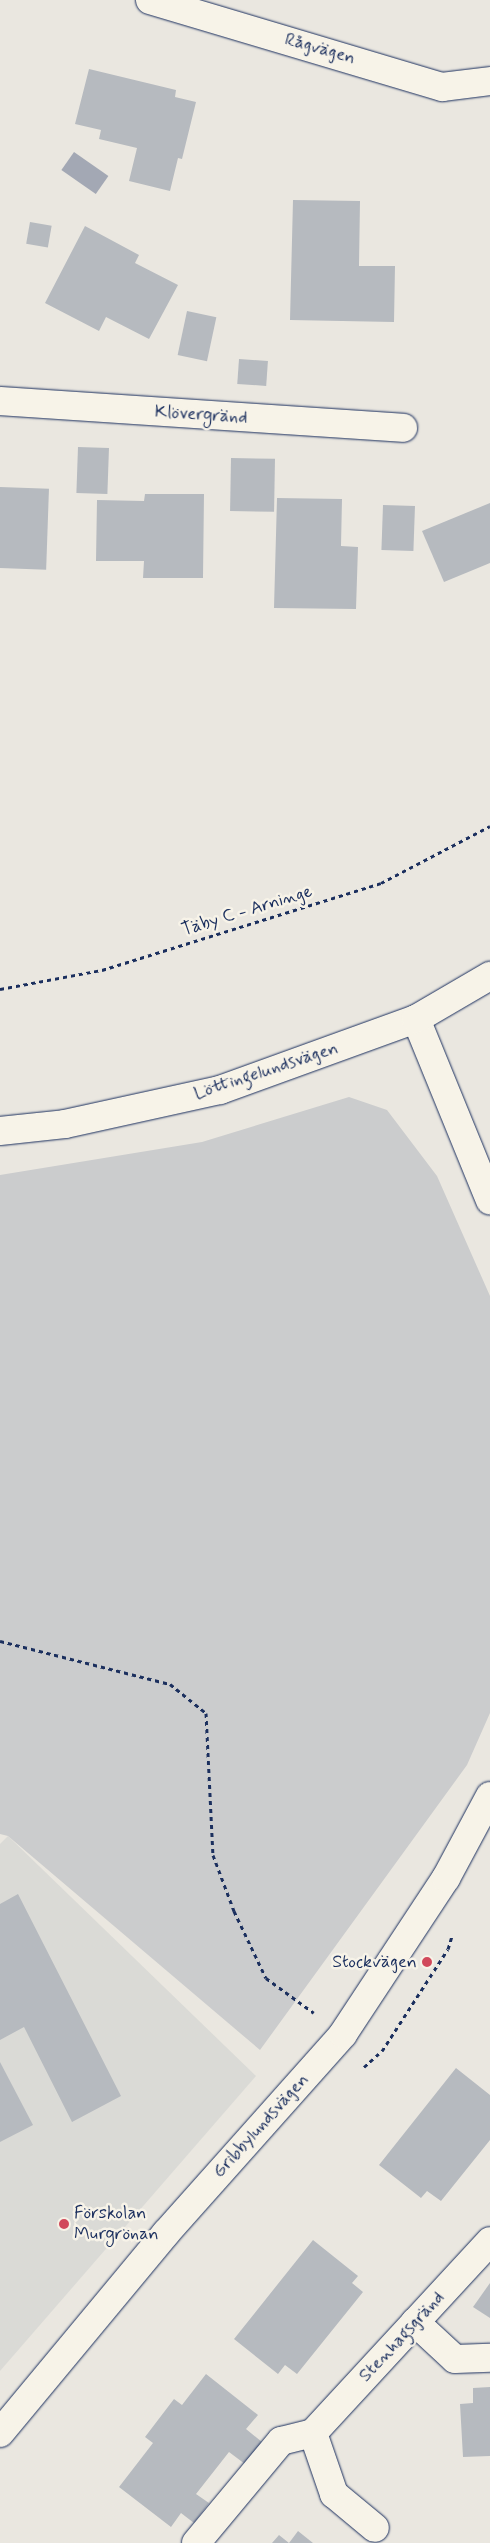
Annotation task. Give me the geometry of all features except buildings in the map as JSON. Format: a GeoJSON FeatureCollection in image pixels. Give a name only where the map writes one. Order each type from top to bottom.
{"type":"FeatureCollection","features":[{"type":"Feature","properties":{"kind":"street","name":"Rågvägen"},"geometry":{"type":"LineString","coordinates":[[150,0],[442,87],[490,81]]}},
{"type":"Feature","properties":{"kind":"street","name":"Klövergränd"},"geometry":{"type":"LineString","coordinates":[[0,401],[403,428]]}},
{"type":"Feature","properties":{"kind":"street","name":"Löttingelundsvägen"},"geometry":{"type":"LineString","coordinates":[[0,1131],[65,1124],[220,1090],[416,1019],[490,976]]}},
{"type":"Feature","properties":{"kind":"street"},"geometry":{"type":"LineString","coordinates":[[416,1019],[490,1200]]}},
{"type":"Feature","properties":{"kind":"street","name":"Gribbylundsvägen"},"geometry":{"type":"LineString","coordinates":[[0,2433],[166,2233],[343,2034],[446,1878],[490,1796]]}},
{"type":"Feature","properties":{"kind":"street","name":"Stenhagsgränd"},"geometry":{"type":"LineString","coordinates":[[313,2433],[490,2241]]}},
{"type":"Feature","properties":{"kind":"street"},"geometry":{"type":"LineString","coordinates":[[415,2322],[455,2359],[490,2358]]}},
{"type":"Feature","properties":{"kind":"street"},"geometry":{"type":"LineString","coordinates":[[196,2543],[281,2442],[313,2433],[334,2494],[375,2528]]}},
{"type":"Feature","properties":{"kind":"path","name":"Täby C - Arninge"},"geometry":{"type":"LineString","coordinates":[[0,989],[102,970],[381,883],[490,826]]}},
{"type":"Feature","properties":{"kind":"path"},"geometry":{"type":"LineString","coordinates":[[0,1642],[170,1684],[206,1713],[213,1855],[234,1911],[266,1978],[343,2034]]}},
{"type":"Feature","properties":{"kind":"shaded area"},"geometry":{"type":"Polygon","coordinates":[[[74,152],[108,176],[96,194],[61,170],[74,152]]]}},
{"type":"Feature","properties":{"kind":"shaded area"},"geometry":{"type":"Polygon","coordinates":[[[349,1097],[387,1110],[437,1176],[490,1296],[490,1713],[467,1765],[260,2050],[8,1836],[0,1834],[0,1175],[202,1142],[349,1097]]]}},
{"type":"Feature","properties":{"kind":"shaded area","name":"Förskolan Murgrönan"},"geometry":{"type":"Polygon","coordinates":[[[8,1836],[256,2076],[0,2371],[0,1844],[8,1836]]]}},
{"type":"Feature","properties":{"kind":"place","name":"Stockvägen"},"geometry":{"type":"Point","coordinates":[427,1962]}},
{"type":"Feature","properties":{"kind":"place","name":"Förskolan Murgrönan"},"geometry":{"type":"Point","coordinates":[64,2224]}}]}
